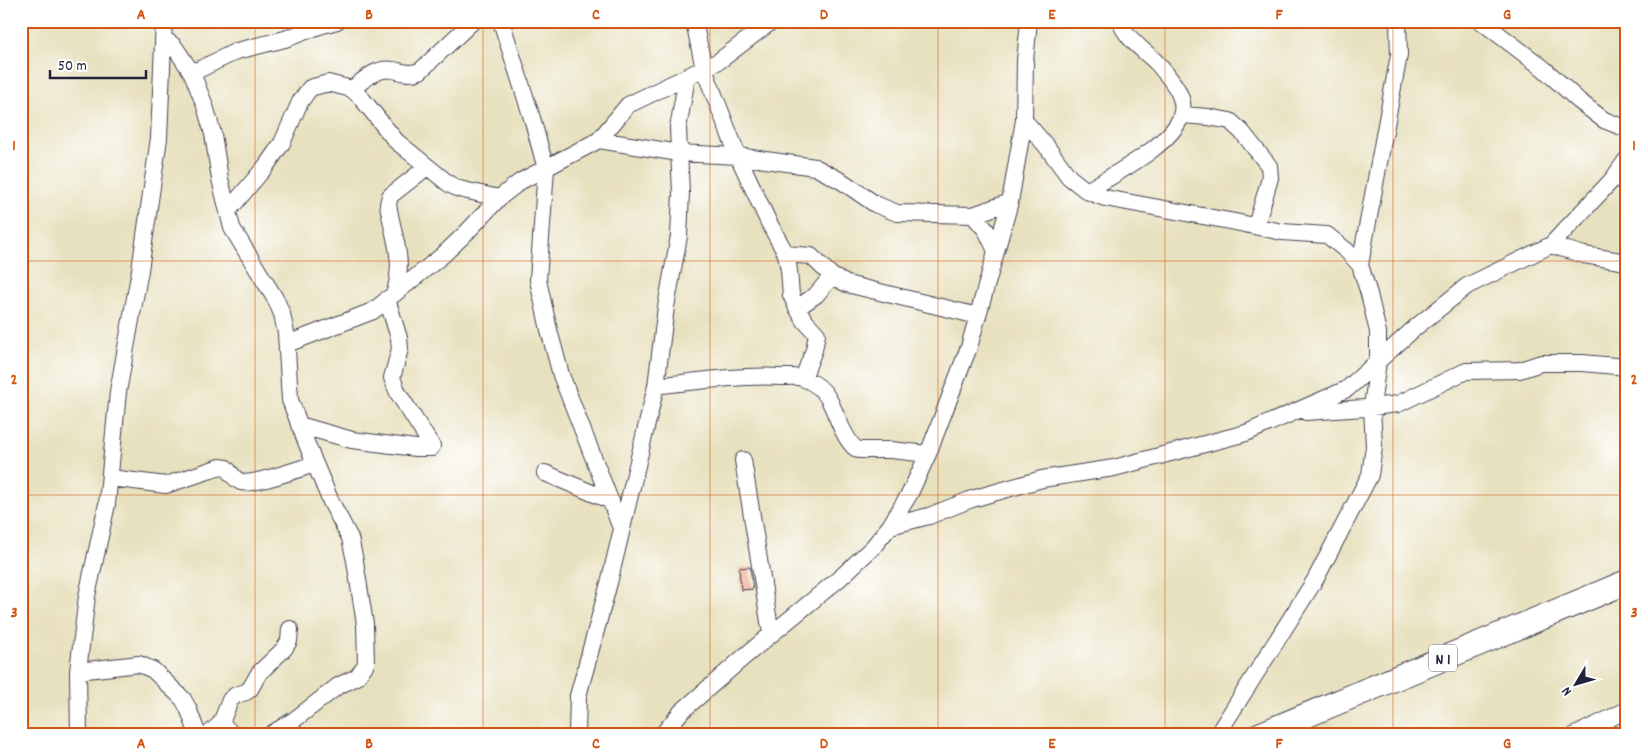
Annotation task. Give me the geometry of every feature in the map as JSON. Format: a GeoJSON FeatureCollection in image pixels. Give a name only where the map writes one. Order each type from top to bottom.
{"type":"FeatureCollection","features":[{"type":"Feature","properties":{"kind":"highway","name":"N 1"},"geometry":{"type":"LineString","coordinates":[[1259,735],[1627,582]]}},
{"type":"Feature","properties":{"kind":"street"},"geometry":{"type":"LineString","coordinates":[[192,73],[237,51],[285,39],[337,21]]}},
{"type":"Feature","properties":{"kind":"street"},"geometry":{"type":"LineString","coordinates":[[352,90],[371,74],[381,70],[392,70],[405,74],[413,74],[420,71],[473,21]]}},
{"type":"Feature","properties":{"kind":"street"},"geometry":{"type":"LineString","coordinates":[[501,21],[546,169],[538,280],[561,375],[621,528]]}},
{"type":"Feature","properties":{"kind":"street"},"geometry":{"type":"LineString","coordinates":[[694,21],[704,69],[738,156],[768,221],[786,254],[792,295],[797,308],[805,321],[817,334],[814,350],[803,378]]}},
{"type":"Feature","properties":{"kind":"street"},"geometry":{"type":"LineString","coordinates":[[287,344],[373,311],[442,255],[499,198],[521,181],[599,140],[628,105],[719,61],[772,21]]}},
{"type":"Feature","properties":{"kind":"street"},"geometry":{"type":"LineString","coordinates":[[662,735],[681,712],[771,634],[840,578],[873,547],[890,526],[910,493],[928,454],[969,347],[1010,202],[1024,120],[1028,21]]}},
{"type":"Feature","properties":{"kind":"street"},"geometry":{"type":"LineString","coordinates":[[1087,192],[1155,148],[1176,127],[1182,116],[1182,103],[1178,89],[1158,64],[1123,31],[1120,21]]}},
{"type":"Feature","properties":{"kind":"street"},"geometry":{"type":"LineString","coordinates":[[1360,265],[1399,55],[1398,21]]}},
{"type":"Feature","properties":{"kind":"street"},"geometry":{"type":"LineString","coordinates":[[1481,21],[1543,68],[1585,106],[1604,120],[1627,129]]}},
{"type":"Feature","properties":{"kind":"street"},"geometry":{"type":"LineString","coordinates":[[164,26],[174,46],[192,73],[208,116],[232,228],[276,300],[282,314],[287,344],[290,400],[331,502],[350,538],[356,561],[365,624],[366,664],[357,677],[338,686],[294,720],[270,735]]}},
{"type":"Feature","properties":{"kind":"street"},"geometry":{"type":"LineString","coordinates":[[79,735],[78,671],[87,596],[107,504],[118,392],[140,270],[159,138],[164,26]]}},
{"type":"Feature","properties":{"kind":"street"},"geometry":{"type":"LineString","coordinates":[[575,734],[578,696],[608,583],[656,386],[666,307],[679,236],[681,193],[678,128],[687,77]]}},
{"type":"Feature","properties":{"kind":"street"},"geometry":{"type":"LineString","coordinates":[[228,211],[266,166],[282,143],[300,102],[310,88],[328,83],[352,90],[363,100],[396,141],[449,184],[460,189],[499,198]]}},
{"type":"Feature","properties":{"kind":"street"},"geometry":{"type":"LineString","coordinates":[[1182,116],[1208,117],[1230,121],[1242,132],[1269,166],[1270,178],[1256,226]]}},
{"type":"Feature","properties":{"kind":"street"},"geometry":{"type":"LineString","coordinates":[[1024,120],[1069,177],[1087,192],[1105,198],[1282,232],[1327,235],[1347,251],[1360,265],[1378,332],[1378,361],[1372,407],[1374,447],[1370,475],[1315,580],[1217,735]]}},
{"type":"Feature","properties":{"kind":"street"},"geometry":{"type":"LineString","coordinates":[[599,140],[679,153],[738,156],[815,167],[843,182],[875,204],[897,213],[972,215],[1010,202]]}},
{"type":"Feature","properties":{"kind":"street"},"geometry":{"type":"LineString","coordinates":[[890,526],[929,516],[972,499],[1042,480],[1114,468],[1246,433],[1347,389],[1416,327],[1467,286],[1551,245],[1619,179],[1627,159]]}},
{"type":"Feature","properties":{"kind":"street"},"geometry":{"type":"LineString","coordinates":[[299,425],[352,440],[416,448],[431,448],[432,446],[398,393],[392,378],[400,349],[391,296],[400,278],[399,258],[388,204],[390,196],[427,167]]}},
{"type":"Feature","properties":{"kind":"street"},"geometry":{"type":"LineString","coordinates":[[972,215],[986,230],[996,251]]}},
{"type":"Feature","properties":{"kind":"street"},"geometry":{"type":"LineString","coordinates":[[1551,245],[1584,255],[1627,262]]}},
{"type":"Feature","properties":{"kind":"street"},"geometry":{"type":"LineString","coordinates":[[786,254],[811,256],[832,276],[847,284],[978,316]]}},
{"type":"Feature","properties":{"kind":"street"},"geometry":{"type":"LineString","coordinates":[[797,308],[816,295],[832,276]]}},
{"type":"Feature","properties":{"kind":"street"},"geometry":{"type":"LineString","coordinates":[[1294,413],[1398,404],[1466,371],[1520,370],[1541,363],[1582,362],[1627,367]]}},
{"type":"Feature","properties":{"kind":"street"},"geometry":{"type":"LineString","coordinates":[[656,386],[754,376],[803,378],[819,387],[828,397],[848,440],[854,448],[859,450],[891,450],[928,454]]}},
{"type":"Feature","properties":{"kind":"street"},"geometry":{"type":"LineString","coordinates":[[743,460],[771,634]]}},
{"type":"Feature","properties":{"kind":"street"},"geometry":{"type":"LineString","coordinates":[[110,478],[166,485],[220,467],[226,468],[238,481],[243,483],[258,481],[315,464]]}},
{"type":"Feature","properties":{"kind":"street"},"geometry":{"type":"LineString","coordinates":[[545,473],[611,501]]}},
{"type":"Feature","properties":{"kind":"street"},"geometry":{"type":"LineString","coordinates":[[208,735],[221,723],[230,700],[250,689],[259,673],[284,649],[289,641],[290,629]]}},
{"type":"Feature","properties":{"kind":"street"},"geometry":{"type":"LineString","coordinates":[[78,671],[139,664],[153,670],[182,699],[188,708],[198,735]]}},
{"type":"Feature","properties":{"kind":"street"},"geometry":{"type":"LineString","coordinates":[[1575,735],[1627,710]]}},
{"type":"Feature","properties":{"kind":"street"},"geometry":{"type":"LineString","coordinates":[[221,723],[233,735]]}},
{"type":"Feature","properties":{"kind":"building"},"geometry":{"type":"Polygon","coordinates":[[[750,567],[753,589],[741,590],[739,568],[750,567]]]}}]}
